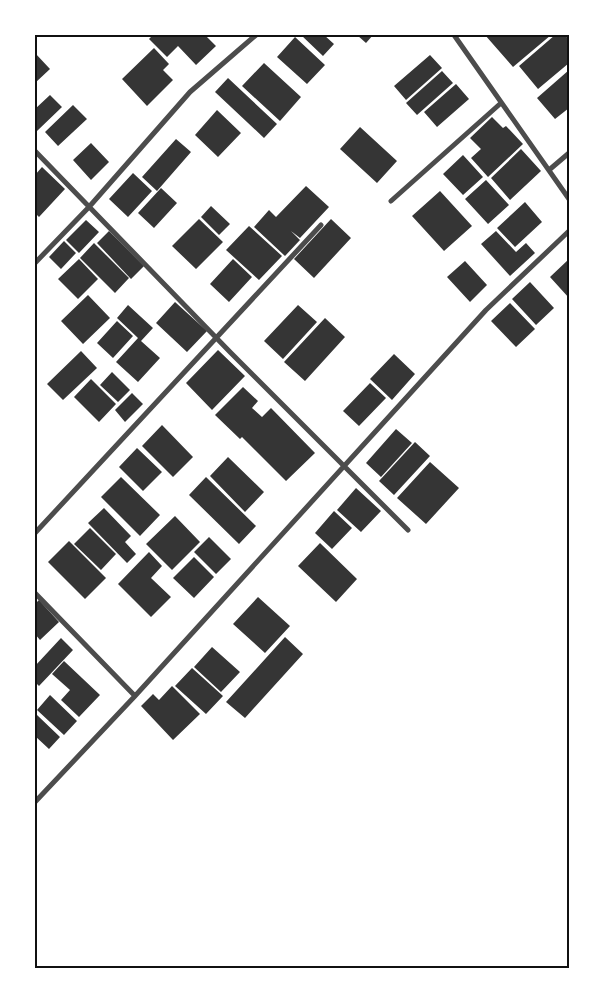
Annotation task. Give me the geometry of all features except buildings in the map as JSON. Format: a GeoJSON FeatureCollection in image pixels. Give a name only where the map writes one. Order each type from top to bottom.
{"type":"FeatureCollection","features":[{"type":"Feature","properties":{"kind":"street"},"geometry":{"type":"LineString","coordinates":[[35,263],[88,207],[190,92],[256,35]]}},
{"type":"Feature","properties":{"kind":"street"},"geometry":{"type":"LineString","coordinates":[[454,35],[569,199]]}},
{"type":"Feature","properties":{"kind":"street"},"geometry":{"type":"LineString","coordinates":[[391,201],[501,102]]}},
{"type":"Feature","properties":{"kind":"street"},"geometry":{"type":"LineString","coordinates":[[35,151],[88,207],[408,530]]}},
{"type":"Feature","properties":{"kind":"street"},"geometry":{"type":"LineString","coordinates":[[549,170],[569,153]]}},
{"type":"Feature","properties":{"kind":"street"},"geometry":{"type":"LineString","coordinates":[[35,533],[321,225]]}},
{"type":"Feature","properties":{"kind":"street"},"geometry":{"type":"LineString","coordinates":[[35,802],[135,696],[486,310],[569,231]]}},
{"type":"Feature","properties":{"kind":"street"},"geometry":{"type":"LineString","coordinates":[[35,593],[135,696]]}}]}
